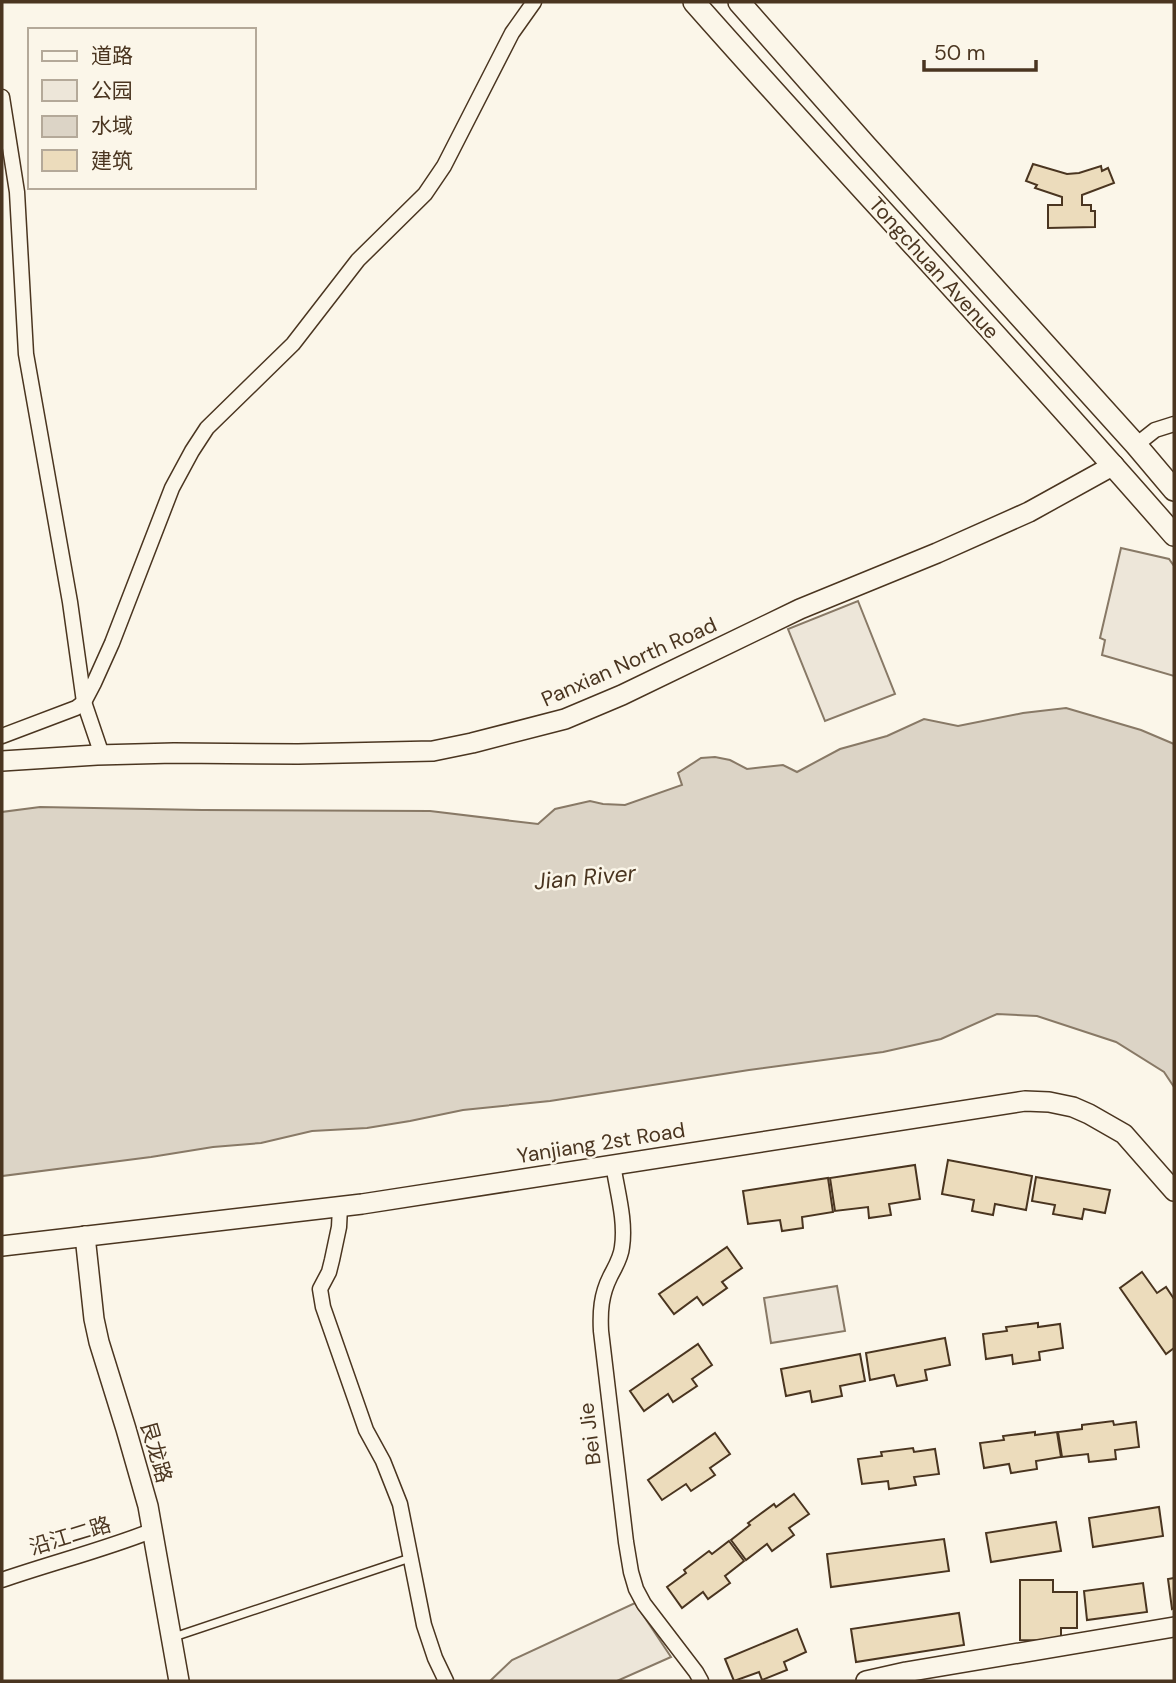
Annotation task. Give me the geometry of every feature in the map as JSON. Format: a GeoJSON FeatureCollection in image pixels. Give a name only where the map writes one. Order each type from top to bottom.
{"type":"FeatureCollection","features":[{"type":"Feature","properties":{"kind":"main road","name":"Tongchuan Avenue"},"geometry":{"type":"LineString","coordinates":[[694,2],[1114,465],[1174,535]]}},
{"type":"Feature","properties":{"kind":"main road","name":"Tongchuan Avenue"},"geometry":{"type":"LineString","coordinates":[[739,2],[1174,490]]}},
{"type":"Feature","properties":{"kind":"street"},"geometry":{"type":"LineString","coordinates":[[2,736],[76,708],[84,702],[112,643],[172,488],[192,451],[207,429],[293,344],[358,260],[425,194],[444,166],[512,33],[534,2]]}},
{"type":"Feature","properties":{"kind":"street"},"geometry":{"type":"LineString","coordinates":[[2,97],[17,192],[26,354],[70,601],[84,702],[102,755]]}},
{"type":"Feature","properties":{"kind":"street"},"geometry":{"type":"LineString","coordinates":[[1136,445],[1155,430],[1174,424]]}},
{"type":"Feature","properties":{"kind":"street","name":"Panxian North Road"},"geometry":{"type":"LineString","coordinates":[[2,761],[174,753],[433,751],[565,719],[622,695],[800,609],[1029,512],[1114,465]]}},
{"type":"Feature","properties":{"kind":"street","name":"Yanjiang 2st Road"},"geometry":{"type":"LineString","coordinates":[[2,1246],[340,1207],[1025,1101],[1073,1107],[1124,1134],[1174,1191]]}},
{"type":"Feature","properties":{"kind":"street","name":"Bei Jie"},"geometry":{"type":"LineString","coordinates":[[613,1164],[623,1229],[622,1248],[617,1266],[604,1291],[600,1314],[626,1542],[636,1589],[644,1604],[701,1681]]}},
{"type":"Feature","properties":{"kind":"street"},"geometry":{"type":"LineString","coordinates":[[340,1207],[336,1242],[320,1296],[366,1430],[383,1461],[400,1504],[424,1625],[446,1681]]}},
{"type":"Feature","properties":{"kind":"street","name":"艮龙路"},"geometry":{"type":"LineString","coordinates":[[85,1236],[99,1342],[148,1506],[179,1681]]}},
{"type":"Feature","properties":{"kind":"street","name":"沿江二路"},"geometry":{"type":"LineString","coordinates":[[2,1580],[151,1531]]}},
{"type":"Feature","properties":{"kind":"street"},"geometry":{"type":"LineString","coordinates":[[866,1681],[1174,1628]]}},
{"type":"Feature","properties":{"kind":"lane"},"geometry":{"type":"LineString","coordinates":[[171,1638],[410,1558]]}},
{"type":"Feature","properties":{"kind":"green space"},"geometry":{"type":"Polygon","coordinates":[[[1121,548],[1169,559],[1174,566],[1174,676],[1102,655],[1105,640],[1100,638],[1121,548]]]}},
{"type":"Feature","properties":{"kind":"green space"},"geometry":{"type":"Polygon","coordinates":[[[858,601],[895,694],[825,721],[788,629],[858,601]]]}},
{"type":"Feature","properties":{"kind":"green space"},"geometry":{"type":"Polygon","coordinates":[[[837,1286],[845,1331],[771,1343],[764,1298],[837,1286]]]}},
{"type":"Feature","properties":{"kind":"green space"},"geometry":{"type":"Polygon","coordinates":[[[635,1603],[671,1657],[617,1681],[490,1681],[512,1660],[635,1603]]]}},
{"type":"Feature","properties":{"kind":"water","name":"Jian River"},"geometry":{"type":"Polygon","coordinates":[[[1066,708],[1141,730],[1174,744],[1174,1087],[1164,1072],[1116,1042],[1037,1016],[997,1014],[941,1039],[883,1052],[550,1101],[463,1110],[367,1128],[312,1131],[261,1143],[2,1176],[2,812],[40,807],[430,811],[538,824],[555,809],[590,801],[625,805],[682,785],[678,773],[701,758],[730,760],[747,769],[783,765],[797,772],[840,749],[887,736],[924,719],[958,726],[1023,713],[1066,708]]]}},
{"type":"Feature","properties":{"kind":"building"},"geometry":{"type":"Polygon","coordinates":[[[1033,164],[1067,174],[1101,166],[1102,171],[1108,168],[1114,183],[1082,195],[1082,205],[1091,205],[1091,211],[1095,211],[1095,227],[1048,228],[1048,205],[1062,205],[1062,197],[1035,188],[1037,185],[1026,181],[1033,164]]]}},
{"type":"Feature","properties":{"kind":"building"},"geometry":{"type":"Polygon","coordinates":[[[948,1160],[1032,1176],[1026,1210],[995,1204],[993,1215],[972,1211],[974,1200],[942,1194],[948,1160]]]}},
{"type":"Feature","properties":{"kind":"building"},"geometry":{"type":"Polygon","coordinates":[[[915,1165],[920,1199],[889,1204],[891,1215],[869,1218],[868,1207],[835,1211],[830,1178],[915,1165]]]}},
{"type":"Feature","properties":{"kind":"building"},"geometry":{"type":"Polygon","coordinates":[[[1036,1177],[1110,1190],[1105,1213],[1084,1209],[1082,1219],[1053,1214],[1055,1205],[1032,1201],[1036,1177]]]}},
{"type":"Feature","properties":{"kind":"building"},"geometry":{"type":"Polygon","coordinates":[[[828,1178],[833,1212],[802,1217],[803,1228],[782,1231],[780,1220],[748,1224],[743,1191],[828,1178]]]}},
{"type":"Feature","properties":{"kind":"building"},"geometry":{"type":"Polygon","coordinates":[[[727,1247],[742,1268],[722,1282],[727,1288],[703,1305],[697,1297],[674,1314],[659,1294],[727,1247]]]}},
{"type":"Feature","properties":{"kind":"building"},"geometry":{"type":"Polygon","coordinates":[[[1142,1272],[1157,1293],[1166,1287],[1174,1299],[1174,1348],[1166,1354],[1120,1288],[1142,1272]]]}},
{"type":"Feature","properties":{"kind":"building"},"geometry":{"type":"Polygon","coordinates":[[[1038,1323],[1038,1327],[1060,1324],[1063,1348],[1039,1352],[1040,1360],[1013,1364],[1012,1355],[986,1359],[983,1334],[1007,1331],[1006,1327],[1038,1323]]]}},
{"type":"Feature","properties":{"kind":"building"},"geometry":{"type":"Polygon","coordinates":[[[945,1338],[950,1365],[925,1370],[927,1380],[897,1386],[894,1375],[870,1380],[866,1353],[945,1338]]]}},
{"type":"Feature","properties":{"kind":"building"},"geometry":{"type":"Polygon","coordinates":[[[698,1344],[712,1365],[692,1379],[697,1386],[673,1402],[668,1394],[644,1411],[630,1391],[698,1344]]]}},
{"type":"Feature","properties":{"kind":"building"},"geometry":{"type":"Polygon","coordinates":[[[860,1354],[865,1381],[840,1386],[842,1396],[812,1402],[810,1391],[786,1396],[781,1369],[860,1354]]]}},
{"type":"Feature","properties":{"kind":"building"},"geometry":{"type":"Polygon","coordinates":[[[1113,1421],[1114,1425],[1136,1422],[1139,1447],[1115,1450],[1116,1459],[1089,1462],[1088,1454],[1062,1457],[1058,1432],[1082,1429],[1082,1425],[1113,1421]]]}},
{"type":"Feature","properties":{"kind":"building"},"geometry":{"type":"Polygon","coordinates":[[[1035,1432],[1035,1435],[1057,1432],[1061,1457],[1036,1461],[1037,1469],[1011,1473],[1009,1464],[984,1468],[980,1443],[1004,1440],[1003,1436],[1035,1432]]]}},
{"type":"Feature","properties":{"kind":"building"},"geometry":{"type":"Polygon","coordinates":[[[715,1433],[730,1454],[710,1468],[715,1475],[691,1491],[686,1484],[662,1500],[648,1480],[715,1433]]]}},
{"type":"Feature","properties":{"kind":"building"},"geometry":{"type":"Polygon","coordinates":[[[913,1448],[914,1452],[935,1449],[939,1474],[914,1477],[916,1485],[889,1489],[888,1481],[862,1484],[858,1459],[882,1456],[881,1452],[913,1448]]]}},
{"type":"Feature","properties":{"kind":"building"},"geometry":{"type":"Polygon","coordinates":[[[794,1494],[809,1514],[789,1528],[794,1535],[772,1551],[767,1544],[746,1560],[731,1540],[750,1525],[748,1523],[774,1504],[776,1507],[794,1494]]]}},
{"type":"Feature","properties":{"kind":"building"},"geometry":{"type":"Polygon","coordinates":[[[1159,1507],[1163,1536],[1093,1547],[1089,1518],[1159,1507]]]}},
{"type":"Feature","properties":{"kind":"building"},"geometry":{"type":"Polygon","coordinates":[[[1056,1522],[1061,1551],[991,1562],[986,1533],[1056,1522]]]}},
{"type":"Feature","properties":{"kind":"building"},"geometry":{"type":"Polygon","coordinates":[[[944,1539],[949,1571],[831,1587],[827,1554],[944,1539]]]}},
{"type":"Feature","properties":{"kind":"building"},"geometry":{"type":"Polygon","coordinates":[[[729,1541],[744,1561],[725,1576],[730,1583],[708,1599],[703,1592],[682,1608],[667,1587],[709,1551],[712,1554],[729,1541]]]}},
{"type":"Feature","properties":{"kind":"building"},"geometry":{"type":"Polygon","coordinates":[[[1174,1578],[1174,1608],[1172,1609],[1168,1579],[1174,1578]]]}},
{"type":"Feature","properties":{"kind":"building"},"geometry":{"type":"Polygon","coordinates":[[[1020,1580],[1053,1580],[1053,1592],[1077,1592],[1077,1628],[1061,1628],[1061,1641],[1020,1640],[1020,1580]]]}},
{"type":"Feature","properties":{"kind":"building"},"geometry":{"type":"Polygon","coordinates":[[[1143,1583],[1147,1612],[1087,1620],[1084,1591],[1143,1583]]]}},
{"type":"Feature","properties":{"kind":"building"},"geometry":{"type":"Polygon","coordinates":[[[959,1613],[964,1645],[856,1662],[851,1629],[959,1613]]]}},
{"type":"Feature","properties":{"kind":"building"},"geometry":{"type":"Polygon","coordinates":[[[797,1629],[806,1652],[784,1662],[787,1670],[762,1680],[759,1672],[734,1681],[725,1659],[797,1629]]]}}]}
